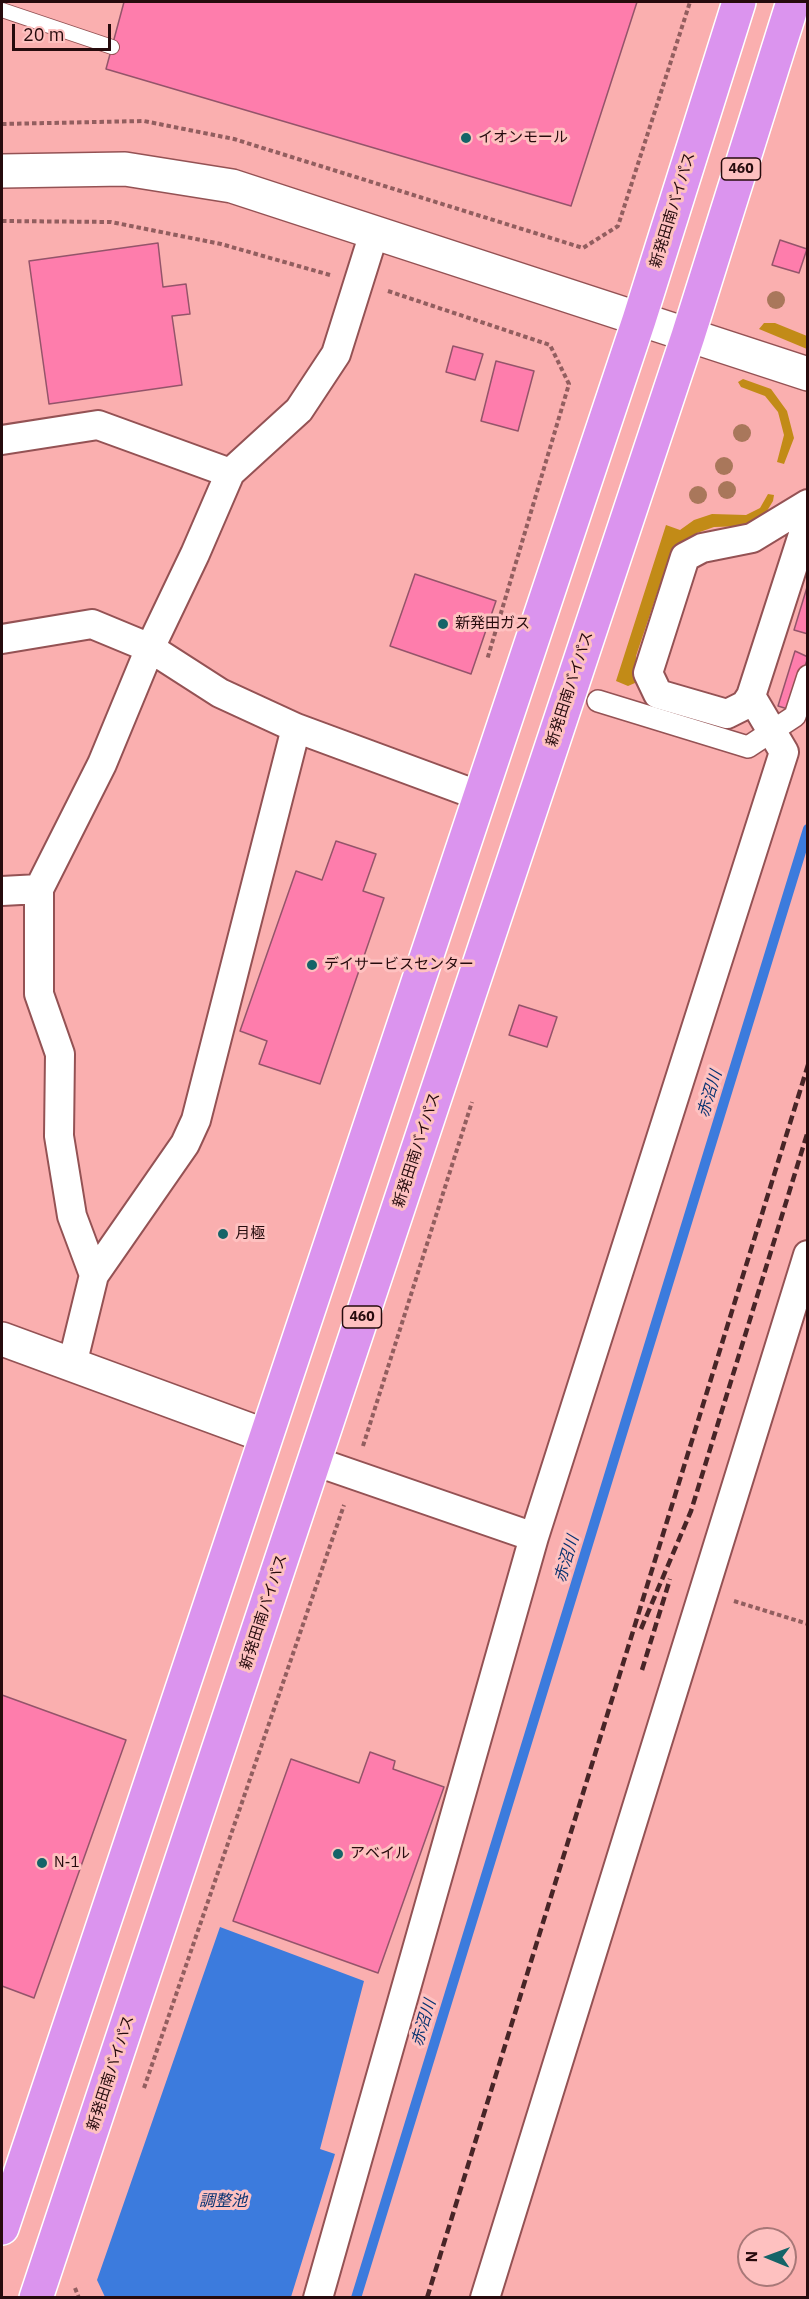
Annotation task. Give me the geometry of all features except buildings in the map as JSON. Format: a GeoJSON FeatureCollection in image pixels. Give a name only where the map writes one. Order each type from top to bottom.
{"type":"FeatureCollection","features":[{"type":"Feature","properties":{"kind":"highway","name":"新発田南バイパス"},"geometry":{"type":"LineString","coordinates":[[2,2228],[639,320],[739,2]]}},
{"type":"Feature","properties":{"kind":"highway","name":"新発田南バイパス"},"geometry":{"type":"LineString","coordinates":[[36,2298],[688,336],[794,2]]}},
{"type":"Feature","properties":{"kind":"street"},"geometry":{"type":"LineString","coordinates":[[2,171],[125,169],[232,186],[807,374]]}},
{"type":"Feature","properties":{"kind":"street"},"geometry":{"type":"LineString","coordinates":[[94,1275],[72,1216],[59,1136],[60,1054],[39,994],[39,889],[102,764],[150,648],[195,554],[230,473],[299,410],[336,354],[374,233]]}},
{"type":"Feature","properties":{"kind":"street"},"geometry":{"type":"LineString","coordinates":[[2,440],[98,425],[230,473]]}},
{"type":"Feature","properties":{"kind":"street"},"geometry":{"type":"LineString","coordinates":[[807,504],[752,538],[702,548],[685,557],[648,673],[658,694],[727,714],[745,705],[751,696],[807,519]]}},
{"type":"Feature","properties":{"kind":"street"},"geometry":{"type":"LineString","coordinates":[[2,639],[92,624],[150,648],[220,693],[296,728],[480,795]]}},
{"type":"Feature","properties":{"kind":"street"},"geometry":{"type":"LineString","coordinates":[[598,701],[748,747],[795,716],[807,676]]}},
{"type":"Feature","properties":{"kind":"street"},"geometry":{"type":"LineString","coordinates":[[318,2298],[534,1537],[784,752],[751,696]]}},
{"type":"Feature","properties":{"kind":"street"},"geometry":{"type":"LineString","coordinates":[[72,1365],[94,1275],[185,1144],[196,1120],[296,728]]}},
{"type":"Feature","properties":{"kind":"street"},"geometry":{"type":"LineString","coordinates":[[2,891],[39,889]]}},
{"type":"Feature","properties":{"kind":"street"},"geometry":{"type":"LineString","coordinates":[[485,2298],[706,1592],[807,1255]]}},
{"type":"Feature","properties":{"kind":"street"},"geometry":{"type":"LineString","coordinates":[[2,1340],[266,1436]]}},
{"type":"Feature","properties":{"kind":"street"},"geometry":{"type":"LineString","coordinates":[[314,1461],[534,1537]]}},
{"type":"Feature","properties":{"kind":"lane"},"geometry":{"type":"LineString","coordinates":[[2,10],[112,47]]}},
{"type":"Feature","properties":{"kind":"path"},"geometry":{"type":"LineString","coordinates":[[2,124],[144,122],[234,139],[583,248],[618,226],[690,2]]}},
{"type":"Feature","properties":{"kind":"path"},"geometry":{"type":"LineString","coordinates":[[2,220],[111,222],[220,244],[339,278]]}},
{"type":"Feature","properties":{"kind":"path"},"geometry":{"type":"LineString","coordinates":[[386,291],[550,345],[569,384],[485,668]]}},
{"type":"Feature","properties":{"kind":"path"},"geometry":{"type":"LineString","coordinates":[[706,1592],[807,1624]]}},
{"type":"Feature","properties":{"kind":"shaded area"},"geometry":{"type":"Polygon","coordinates":[[[764,323],[775,323],[807,336],[807,349],[759,329],[764,323]]]}},
{"type":"Feature","properties":{"kind":"shaded area"},"geometry":{"type":"Polygon","coordinates":[[[743,379],[771,389],[787,411],[794,438],[784,464],[777,462],[784,435],[778,412],[765,396],[741,387],[738,382],[743,379]]]}},
{"type":"Feature","properties":{"kind":"shaded area"},"geometry":{"type":"Polygon","coordinates":[[[768,494],[774,495],[773,501],[764,516],[746,526],[714,527],[697,533],[679,545],[669,558],[636,656],[635,683],[628,686],[616,681],[666,525],[680,530],[694,520],[712,514],[746,515],[760,508],[768,494]]]}},
{"type":"Feature","properties":{"kind":"water","name":"調整池"},"geometry":{"type":"Polygon","coordinates":[[[220,1927],[364,1981],[320,2149],[335,2154],[291,2297],[105,2297],[97,2280],[220,1927]]]}},
{"type":"Feature","properties":{"kind":"waterway","name":"赤沼川"},"geometry":{"type":"LineString","coordinates":[[356,2298],[808,829]]}},
{"type":"Feature","properties":{"kind":"railway"},"geometry":{"type":"LineString","coordinates":[[427,2298],[808,1065]]}},
{"type":"Feature","properties":{"kind":"railway"},"geometry":{"type":"LineString","coordinates":[[641,1629],[691,1511],[808,1131]]}},
{"type":"Feature","properties":{"kind":"railway"},"geometry":{"type":"LineString","coordinates":[[642,1670],[670,1579]]}},
{"type":"Feature","properties":{"kind":"place","name":"イオンモール"},"geometry":{"type":"Point","coordinates":[466,138]}},
{"type":"Feature","properties":{"kind":"place","name":"新発田ガス"},"geometry":{"type":"Point","coordinates":[443,624]}},
{"type":"Feature","properties":{"kind":"place","name":"デイサービスセンター"},"geometry":{"type":"Point","coordinates":[312,965]}},
{"type":"Feature","properties":{"kind":"place","name":"月極"},"geometry":{"type":"Point","coordinates":[223,1234]}},
{"type":"Feature","properties":{"kind":"place","name":"アベイル"},"geometry":{"type":"Point","coordinates":[338,1854]}},
{"type":"Feature","properties":{"kind":"place","name":"N-1"},"geometry":{"type":"Point","coordinates":[42,1863]}}]}
